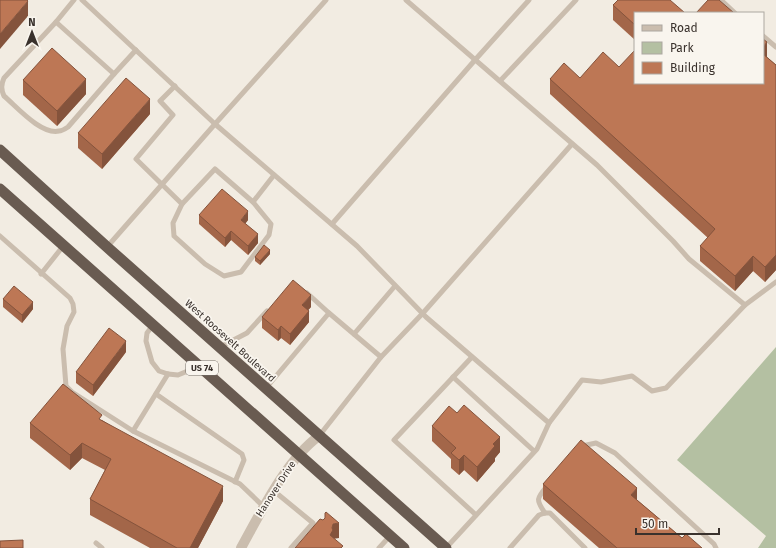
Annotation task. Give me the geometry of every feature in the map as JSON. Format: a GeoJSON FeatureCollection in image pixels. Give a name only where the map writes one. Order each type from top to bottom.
{"type":"FeatureCollection","features":[{"type":"Feature","properties":{"kind":"highway","name":"West Roosevelt Boulevard"},"geometry":{"type":"LineString","coordinates":[[0,150],[107,248],[446,548]]}},
{"type":"Feature","properties":{"kind":"highway","name":"US 74"},"geometry":{"type":"LineString","coordinates":[[0,189],[404,548]]}},
{"type":"Feature","properties":{"kind":"street","name":"Hanover Drive"},"geometry":{"type":"LineString","coordinates":[[241,548],[264,507],[299,454],[308,444],[319,436]]}},
{"type":"Feature","properties":{"kind":"lane"},"geometry":{"type":"LineString","coordinates":[[74,0],[56,22],[4,78],[2,83],[4,96],[38,126],[48,131],[58,132],[68,127],[136,50]]}},
{"type":"Feature","properties":{"kind":"lane"},"geometry":{"type":"LineString","coordinates":[[82,0],[215,124],[357,246],[422,313],[549,423]]}},
{"type":"Feature","properties":{"kind":"lane"},"geometry":{"type":"LineString","coordinates":[[107,248],[326,0]]}},
{"type":"Feature","properties":{"kind":"lane"},"geometry":{"type":"LineString","coordinates":[[406,0],[596,165],[669,237],[689,259],[744,305]]}},
{"type":"Feature","properties":{"kind":"lane"},"geometry":{"type":"LineString","coordinates":[[332,224],[529,0]]}},
{"type":"Feature","properties":{"kind":"lane"},"geometry":{"type":"LineString","coordinates":[[500,81],[576,0]]}},
{"type":"Feature","properties":{"kind":"lane"},"geometry":{"type":"LineString","coordinates":[[721,0],[735,12]]}},
{"type":"Feature","properties":{"kind":"lane"},"geometry":{"type":"LineString","coordinates":[[56,22],[114,74]]}},
{"type":"Feature","properties":{"kind":"lane"},"geometry":{"type":"LineString","coordinates":[[764,37],[776,47]]}},
{"type":"Feature","properties":{"kind":"lane"},"geometry":{"type":"LineString","coordinates":[[175,86],[160,101],[173,115],[136,160],[182,204]]}},
{"type":"Feature","properties":{"kind":"lane"},"geometry":{"type":"LineString","coordinates":[[319,436],[381,356],[422,313],[572,144]]}},
{"type":"Feature","properties":{"kind":"lane"},"geometry":{"type":"LineString","coordinates":[[215,169],[253,202],[270,224],[269,235],[241,272],[224,276],[205,264],[174,236],[173,223],[182,204],[215,169]]}},
{"type":"Feature","properties":{"kind":"lane"},"geometry":{"type":"LineString","coordinates":[[253,202],[274,175]]}},
{"type":"Feature","properties":{"kind":"lane"},"geometry":{"type":"LineString","coordinates":[[0,236],[41,274],[70,298],[74,304],[74,312],[67,326],[63,349],[66,386],[72,392],[132,431],[240,484],[264,507]]}},
{"type":"Feature","properties":{"kind":"lane"},"geometry":{"type":"LineString","coordinates":[[41,274],[64,245]]}},
{"type":"Feature","properties":{"kind":"lane"},"geometry":{"type":"LineString","coordinates":[[446,548],[534,451],[549,423],[582,380],[601,382],[632,376],[652,391],[666,388],[744,305],[776,282]]}},
{"type":"Feature","properties":{"kind":"lane"},"geometry":{"type":"LineString","coordinates":[[354,334],[396,286]]}},
{"type":"Feature","properties":{"kind":"lane"},"geometry":{"type":"LineString","coordinates":[[300,287],[381,356]]}},
{"type":"Feature","properties":{"kind":"lane"},"geometry":{"type":"LineString","coordinates":[[219,347],[247,333],[273,305]]}},
{"type":"Feature","properties":{"kind":"lane"},"geometry":{"type":"LineString","coordinates":[[266,388],[329,313]]}},
{"type":"Feature","properties":{"kind":"lane"},"geometry":{"type":"LineString","coordinates":[[153,325],[147,334],[146,341],[148,353],[152,362],[159,371],[178,375],[200,366]]}},
{"type":"Feature","properties":{"kind":"lane"},"geometry":{"type":"LineString","coordinates":[[472,357],[394,440],[476,515]]}},
{"type":"Feature","properties":{"kind":"lane"},"geometry":{"type":"LineString","coordinates":[[132,431],[168,374]]}},
{"type":"Feature","properties":{"kind":"lane"},"geometry":{"type":"LineString","coordinates":[[453,377],[534,451]]}},
{"type":"Feature","properties":{"kind":"lane"},"geometry":{"type":"LineString","coordinates":[[156,394],[242,454],[244,460],[235,482]]}},
{"type":"Feature","properties":{"kind":"lane"},"geometry":{"type":"LineString","coordinates":[[577,452],[582,446],[596,443],[616,453],[714,544],[716,548]]}},
{"type":"Feature","properties":{"kind":"lane"},"geometry":{"type":"LineString","coordinates":[[545,513],[538,504],[539,495],[553,479]]}},
{"type":"Feature","properties":{"kind":"lane"},"geometry":{"type":"LineString","coordinates":[[274,491],[316,525],[291,548]]}},
{"type":"Feature","properties":{"kind":"lane"},"geometry":{"type":"LineString","coordinates":[[510,548],[539,515],[545,513],[550,513],[585,548]]}},
{"type":"Feature","properties":{"kind":"lane"},"geometry":{"type":"LineString","coordinates":[[379,548],[390,536]]}},
{"type":"Feature","properties":{"kind":"lane"},"geometry":{"type":"LineString","coordinates":[[96,543],[102,548]]}},
{"type":"Feature","properties":{"kind":"green space"},"geometry":{"type":"Polygon","coordinates":[[[776,347],[776,548],[758,548],[766,536],[677,460],[776,347]]]}},
{"type":"Feature","properties":{"kind":"building"},"geometry":{"type":"Polygon","coordinates":[[[0,0],[28,1],[0,34],[0,0]]]}},
{"type":"Feature","properties":{"kind":"building"},"geometry":{"type":"Polygon","coordinates":[[[618,0],[670,0],[684,12],[634,12],[634,24],[613,5],[618,0]]]}},
{"type":"Feature","properties":{"kind":"building"},"geometry":{"type":"Polygon","coordinates":[[[708,0],[719,0],[733,12],[697,12],[708,0]]]}},
{"type":"Feature","properties":{"kind":"building"},"geometry":{"type":"Polygon","coordinates":[[[52,48],[86,79],[57,111],[23,80],[52,48]]]}},
{"type":"Feature","properties":{"kind":"building"},"geometry":{"type":"Polygon","coordinates":[[[634,51],[634,84],[764,84],[764,55],[776,65],[776,255],[765,267],[753,256],[735,276],[700,246],[715,229],[550,79],[564,63],[580,78],[603,52],[619,67],[634,51]]]}},
{"type":"Feature","properties":{"kind":"building"},"geometry":{"type":"Polygon","coordinates":[[[126,78],[150,99],[102,154],[78,133],[126,78]]]}},
{"type":"Feature","properties":{"kind":"building"},"geometry":{"type":"Polygon","coordinates":[[[222,189],[248,211],[241,220],[258,234],[248,246],[231,231],[225,238],[199,215],[222,189]]]}},
{"type":"Feature","properties":{"kind":"building"},"geometry":{"type":"Polygon","coordinates":[[[264,245],[270,250],[260,261],[255,257],[264,245]]]}},
{"type":"Feature","properties":{"kind":"building"},"geometry":{"type":"Polygon","coordinates":[[[293,280],[311,295],[302,305],[309,311],[290,334],[281,326],[278,330],[262,317],[293,280]]]}},
{"type":"Feature","properties":{"kind":"building"},"geometry":{"type":"Polygon","coordinates":[[[14,286],[33,302],[22,315],[3,299],[14,286]]]}},
{"type":"Feature","properties":{"kind":"building"},"geometry":{"type":"Polygon","coordinates":[[[109,328],[126,341],[93,385],[76,372],[109,328]]]}},
{"type":"Feature","properties":{"kind":"building"},"geometry":{"type":"Polygon","coordinates":[[[63,384],[102,415],[99,419],[223,486],[190,548],[177,548],[90,499],[111,459],[82,443],[70,455],[30,423],[63,384]]]}},
{"type":"Feature","properties":{"kind":"building"},"geometry":{"type":"Polygon","coordinates":[[[464,405],[500,437],[493,444],[495,446],[477,467],[464,455],[459,460],[451,453],[456,448],[432,426],[449,406],[457,413],[464,405]]]}},
{"type":"Feature","properties":{"kind":"building"},"geometry":{"type":"Polygon","coordinates":[[[581,440],[637,488],[631,495],[682,538],[686,534],[702,548],[617,548],[543,484],[581,440]]]}},
{"type":"Feature","properties":{"kind":"building"},"geometry":{"type":"Polygon","coordinates":[[[326,512],[339,523],[333,524],[333,530],[330,535],[343,546],[341,548],[295,548],[320,519],[323,520],[325,518],[326,512]]]}},
{"type":"Feature","properties":{"kind":"building"},"geometry":{"type":"Polygon","coordinates":[[[23,540],[23,548],[0,548],[0,541],[23,540]]]}}]}
